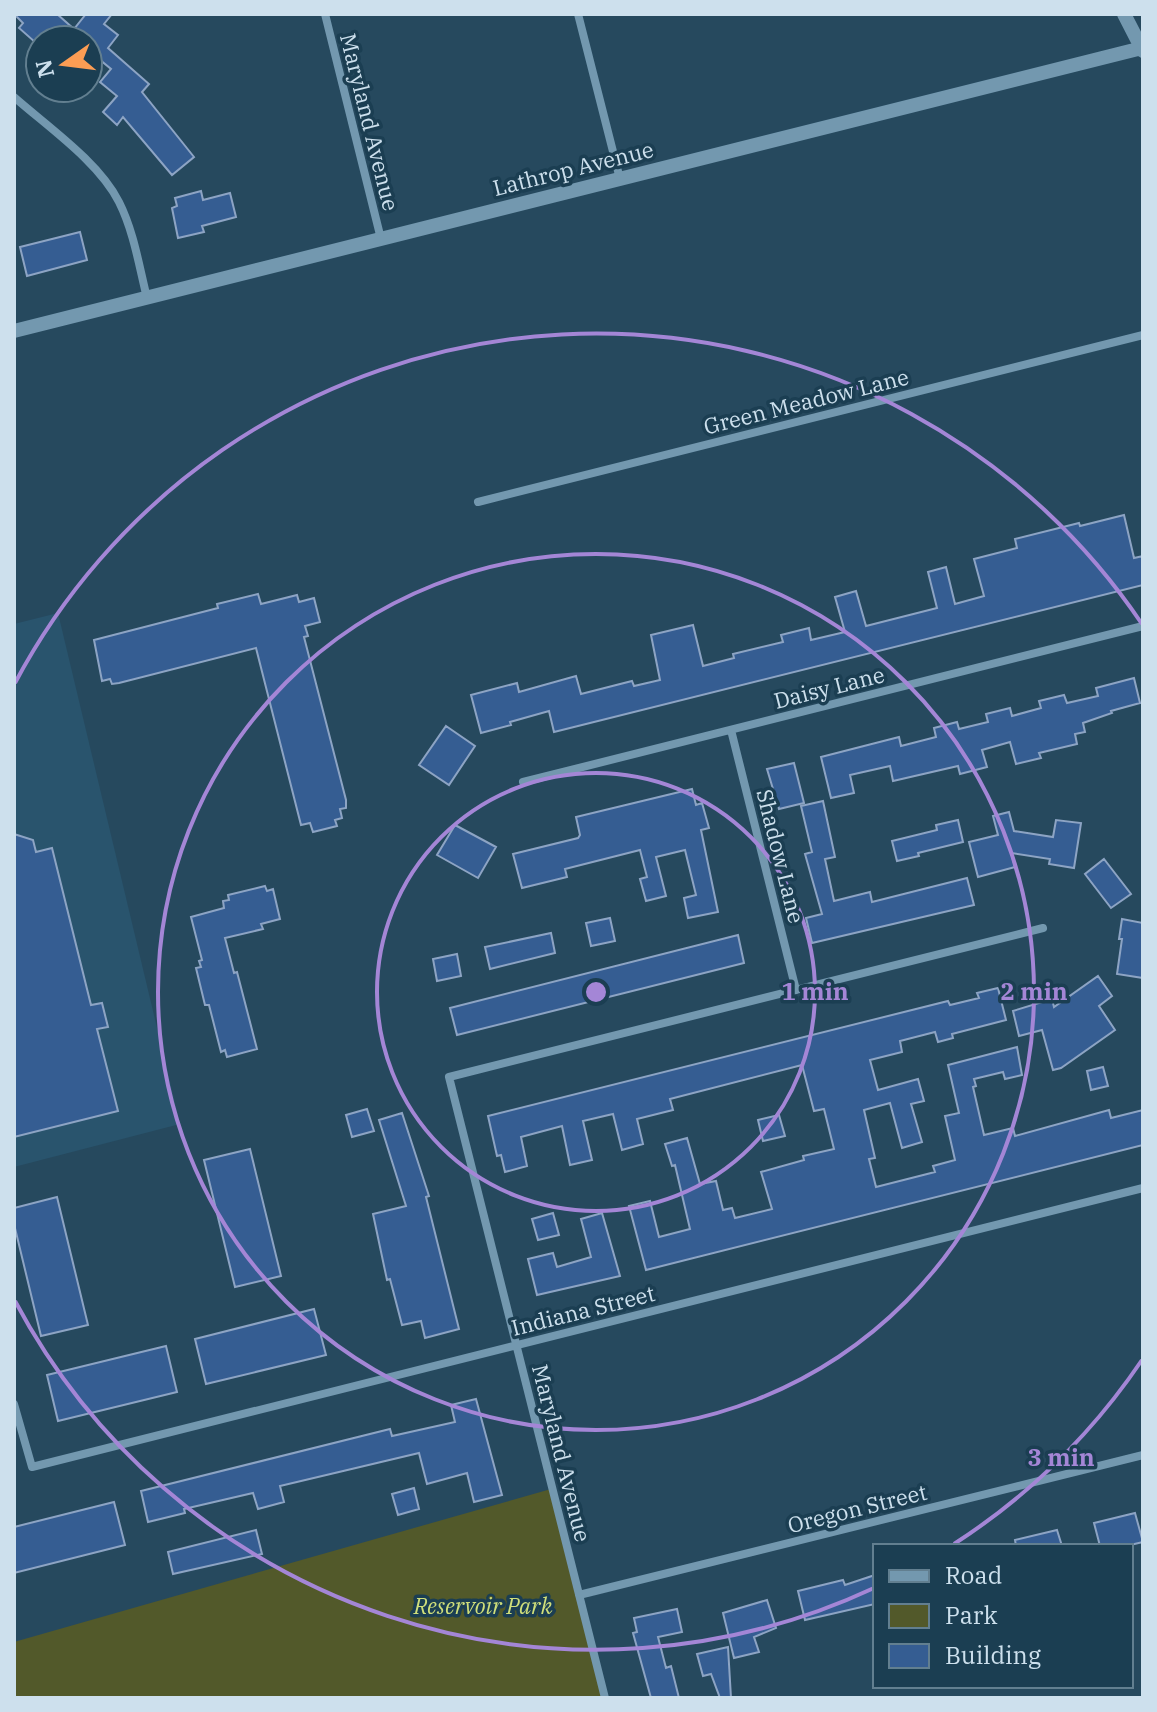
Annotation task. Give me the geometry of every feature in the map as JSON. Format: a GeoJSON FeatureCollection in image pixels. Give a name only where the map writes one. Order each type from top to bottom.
{"type":"FeatureCollection","features":[{"type":"Feature","properties":{"kind":"street","name":"Maryland Avenue"},"geometry":{"type":"LineString","coordinates":[[325,14],[381,239]]}},
{"type":"Feature","properties":{"kind":"street"},"geometry":{"type":"LineString","coordinates":[[578,14],[620,179]]}},
{"type":"Feature","properties":{"kind":"street"},"geometry":{"type":"LineString","coordinates":[[1124,14],[1143,49]]}},
{"type":"Feature","properties":{"kind":"street","name":"Lathrop Avenue"},"geometry":{"type":"LineString","coordinates":[[14,331],[1143,49]]}},
{"type":"Feature","properties":{"kind":"street"},"geometry":{"type":"LineString","coordinates":[[14,97],[88,162],[118,199],[128,221],[147,298]]}},
{"type":"Feature","properties":{"kind":"street","name":"Green Meadow Lane"},"geometry":{"type":"LineString","coordinates":[[478,502],[1143,335]]}},
{"type":"Feature","properties":{"kind":"street","name":"Daisy Lane"},"geometry":{"type":"LineString","coordinates":[[523,782],[1143,626]]}},
{"type":"Feature","properties":{"kind":"street","name":"Shadow Lane"},"geometry":{"type":"LineString","coordinates":[[731,730],[796,990]]}},
{"type":"Feature","properties":{"kind":"street"},"geometry":{"type":"LineString","coordinates":[[796,990],[1043,928]]}},
{"type":"Feature","properties":{"kind":"street","name":"Maryland Avenue"},"geometry":{"type":"LineString","coordinates":[[605,1698],[449,1077],[796,990]]}},
{"type":"Feature","properties":{"kind":"street","name":"Indiana Street"},"geometry":{"type":"LineString","coordinates":[[14,1404],[32,1467],[1143,1188]]}},
{"type":"Feature","properties":{"kind":"street","name":"Oregon Street"},"geometry":{"type":"LineString","coordinates":[[579,1595],[1143,1455]]}},
{"type":"Feature","properties":{"kind":"shaded area"},"geometry":{"type":"Polygon","coordinates":[[[58,613],[180,1124],[14,1167],[14,624],[58,613]]]}},
{"type":"Feature","properties":{"kind":"green space","name":"Reservoir Park"},"geometry":{"type":"Polygon","coordinates":[[[551,1489],[605,1698],[14,1698],[14,1642],[551,1489]]]}},
{"type":"Feature","properties":{"kind":"building"},"geometry":{"type":"Polygon","coordinates":[[[14,14],[57,14],[68,24],[24,24],[24,32],[19,28],[23,23],[14,14]]]}},
{"type":"Feature","properties":{"kind":"building"},"geometry":{"type":"Polygon","coordinates":[[[86,14],[112,14],[104,24],[78,24],[86,14]]]}},
{"type":"Feature","properties":{"kind":"building"},"geometry":{"type":"Polygon","coordinates":[[[104,24],[118,35],[108,48],[149,84],[142,92],[194,157],[172,175],[123,117],[117,125],[103,112],[117,96],[104,85],[104,77],[111,69],[104,63],[104,24]]]}},
{"type":"Feature","properties":{"kind":"building"},"geometry":{"type":"Polygon","coordinates":[[[201,191],[203,200],[230,193],[236,217],[202,226],[204,232],[178,238],[172,208],[177,206],[175,198],[201,191]]]}},
{"type":"Feature","properties":{"kind":"building"},"geometry":{"type":"Polygon","coordinates":[[[80,232],[87,260],[27,276],[20,247],[80,232]]]}},
{"type":"Feature","properties":{"kind":"building"},"geometry":{"type":"Polygon","coordinates":[[[1124,515],[1134,558],[1143,556],[1143,585],[554,732],[549,711],[481,733],[471,695],[517,683],[519,692],[576,676],[581,694],[632,681],[634,686],[660,680],[651,635],[693,625],[703,666],[734,658],[733,654],[783,642],[781,635],[809,628],[811,640],[845,632],[835,597],[856,591],[866,626],[937,608],[928,572],[946,567],[955,604],[984,596],[974,559],[1017,548],[1015,539],[1124,515]]]}},
{"type":"Feature","properties":{"kind":"building"},"geometry":{"type":"Polygon","coordinates":[[[258,594],[261,604],[297,595],[299,602],[314,598],[320,622],[305,626],[308,636],[304,637],[346,800],[346,808],[340,809],[342,818],[335,820],[337,826],[313,832],[310,823],[301,825],[256,648],[119,683],[112,684],[110,679],[102,681],[94,640],[218,608],[217,604],[258,594]]]}},
{"type":"Feature","properties":{"kind":"building"},"geometry":{"type":"Polygon","coordinates":[[[1134,678],[1140,703],[1083,723],[1085,732],[1075,734],[1077,744],[1039,753],[1041,758],[1016,764],[1010,742],[982,750],[987,767],[960,774],[958,766],[893,781],[890,766],[850,775],[854,793],[831,798],[821,757],[899,737],[901,746],[936,737],[934,728],[957,722],[959,729],[988,722],[986,714],[1010,708],[1012,716],[1041,708],[1039,701],[1064,695],[1067,703],[1098,696],[1096,688],[1134,678]]]}},
{"type":"Feature","properties":{"kind":"building"},"geometry":{"type":"Polygon","coordinates":[[[446,726],[475,746],[449,785],[419,765],[446,726]]]}},
{"type":"Feature","properties":{"kind":"building"},"geometry":{"type":"Polygon","coordinates":[[[794,763],[804,803],[779,809],[767,769],[794,763]]]}},
{"type":"Feature","properties":{"kind":"building"},"geometry":{"type":"Polygon","coordinates":[[[692,789],[696,805],[702,803],[709,828],[701,830],[718,912],[688,918],[684,898],[696,895],[685,850],[656,857],[666,896],[646,901],[640,879],[647,877],[640,850],[565,869],[567,877],[522,888],[513,854],[578,838],[576,817],[692,789]]]}},
{"type":"Feature","properties":{"kind":"building"},"geometry":{"type":"Polygon","coordinates":[[[823,801],[835,857],[825,859],[834,901],[870,892],[872,902],[967,878],[974,905],[812,943],[806,918],[822,914],[805,854],[812,852],[801,806],[823,801]]]}},
{"type":"Feature","properties":{"kind":"building"},"geometry":{"type":"Polygon","coordinates":[[[1009,812],[1014,831],[1053,837],[1056,820],[1081,823],[1074,868],[1049,864],[1050,859],[1011,853],[1015,867],[978,877],[969,842],[998,835],[993,816],[1009,812]]]}},
{"type":"Feature","properties":{"kind":"building"},"geometry":{"type":"Polygon","coordinates":[[[958,820],[963,842],[897,861],[892,841],[937,830],[936,825],[958,820]]]}},
{"type":"Feature","properties":{"kind":"building"},"geometry":{"type":"Polygon","coordinates":[[[455,825],[496,847],[478,878],[437,855],[455,825]]]}},
{"type":"Feature","properties":{"kind":"building"},"geometry":{"type":"Polygon","coordinates":[[[14,834],[33,840],[36,852],[52,848],[91,1005],[102,1003],[108,1027],[97,1029],[118,1111],[14,1137],[14,834]]]}},
{"type":"Feature","properties":{"kind":"building"},"geometry":{"type":"Polygon","coordinates":[[[1104,859],[1131,894],[1111,908],[1085,874],[1104,859]]]}},
{"type":"Feature","properties":{"kind":"building"},"geometry":{"type":"Polygon","coordinates":[[[265,886],[267,891],[273,889],[280,919],[261,924],[263,929],[225,938],[257,1049],[227,1057],[225,1050],[221,1052],[209,1005],[205,1005],[196,968],[201,967],[199,961],[202,960],[191,917],[224,908],[223,901],[229,900],[228,895],[265,886]]]}},
{"type":"Feature","properties":{"kind":"building"},"geometry":{"type":"Polygon","coordinates":[[[610,918],[615,941],[591,946],[586,923],[610,918]]]}},
{"type":"Feature","properties":{"kind":"building"},"geometry":{"type":"Polygon","coordinates":[[[1122,919],[1143,923],[1143,978],[1117,974],[1122,919]]]}},
{"type":"Feature","properties":{"kind":"building"},"geometry":{"type":"Polygon","coordinates":[[[551,933],[555,953],[490,969],[485,947],[551,933]]]}},
{"type":"Feature","properties":{"kind":"building"},"geometry":{"type":"Polygon","coordinates":[[[738,935],[744,963],[457,1035],[450,1008],[738,935]]]}},
{"type":"Feature","properties":{"kind":"building"},"geometry":{"type":"Polygon","coordinates":[[[457,954],[461,976],[437,981],[433,959],[457,954]]]}},
{"type":"Feature","properties":{"kind":"building"},"geometry":{"type":"Polygon","coordinates":[[[1098,976],[1112,996],[1099,1006],[1115,1030],[1061,1068],[1053,1070],[1042,1030],[1019,1036],[1013,1011],[1052,999],[1054,1007],[1098,976]]]}},
{"type":"Feature","properties":{"kind":"building"},"geometry":{"type":"Polygon","coordinates":[[[998,988],[1006,1020],[952,1034],[953,1038],[938,1042],[935,1032],[900,1041],[902,1052],[870,1060],[878,1090],[918,1079],[924,1101],[911,1104],[922,1142],[902,1148],[890,1103],[864,1110],[875,1158],[869,1159],[876,1187],[935,1172],[933,1166],[955,1160],[945,1116],[959,1113],[948,1065],[1017,1047],[1022,1075],[1005,1079],[1003,1072],[974,1079],[984,1135],[1013,1128],[1015,1136],[1109,1110],[1111,1118],[1143,1110],[1143,1145],[646,1270],[629,1206],[650,1201],[659,1237],[690,1229],[675,1165],[672,1166],[665,1144],[687,1138],[700,1184],[716,1181],[723,1210],[732,1208],[735,1218],[772,1209],[761,1172],[804,1160],[803,1156],[834,1149],[824,1109],[814,1111],[802,1065],[670,1099],[673,1110],[637,1119],[643,1144],[622,1150],[613,1114],[583,1121],[592,1160],[570,1165],[562,1126],[521,1137],[527,1166],[505,1172],[501,1155],[497,1156],[488,1116],[948,1001],[950,1005],[979,998],[977,993],[998,988]]]}},
{"type":"Feature","properties":{"kind":"building"},"geometry":{"type":"Polygon","coordinates":[[[1103,1067],[1108,1086],[1091,1090],[1087,1071],[1103,1067]]]}},
{"type":"Feature","properties":{"kind":"building"},"geometry":{"type":"Polygon","coordinates":[[[367,1109],[374,1131],[352,1137],[346,1115],[367,1109]]]}},
{"type":"Feature","properties":{"kind":"building"},"geometry":{"type":"Polygon","coordinates":[[[402,1113],[429,1196],[426,1197],[459,1329],[425,1338],[421,1321],[402,1325],[390,1279],[387,1280],[373,1214],[406,1206],[379,1120],[402,1113]]]}},
{"type":"Feature","properties":{"kind":"building"},"geometry":{"type":"Polygon","coordinates":[[[779,1115],[785,1136],[763,1141],[758,1120],[779,1115]]]}},
{"type":"Feature","properties":{"kind":"building"},"geometry":{"type":"Polygon","coordinates":[[[250,1149],[281,1276],[235,1287],[204,1160],[250,1149]]]}},
{"type":"Feature","properties":{"kind":"building"},"geometry":{"type":"Polygon","coordinates":[[[57,1197],[88,1325],[41,1336],[14,1224],[14,1208],[57,1197]]]}},
{"type":"Feature","properties":{"kind":"building"},"geometry":{"type":"Polygon","coordinates":[[[553,1213],[559,1235],[538,1240],[532,1219],[553,1213]]]}},
{"type":"Feature","properties":{"kind":"building"},"geometry":{"type":"Polygon","coordinates":[[[602,1213],[620,1276],[537,1295],[528,1259],[553,1253],[557,1267],[591,1257],[581,1219],[602,1213]]]}},
{"type":"Feature","properties":{"kind":"building"},"geometry":{"type":"Polygon","coordinates":[[[314,1309],[326,1355],[206,1384],[195,1339],[314,1309]]]}},
{"type":"Feature","properties":{"kind":"building"},"geometry":{"type":"Polygon","coordinates":[[[166,1346],[177,1392],[58,1421],[47,1375],[166,1346]]]}},
{"type":"Feature","properties":{"kind":"building"},"geometry":{"type":"Polygon","coordinates":[[[476,1399],[502,1495],[474,1502],[467,1473],[427,1484],[419,1453],[280,1486],[284,1502],[258,1509],[253,1493],[184,1509],[185,1513],[148,1522],[141,1491],[390,1429],[392,1436],[455,1422],[451,1405],[476,1399]]]}},
{"type":"Feature","properties":{"kind":"building"},"geometry":{"type":"Polygon","coordinates":[[[414,1488],[419,1509],[398,1515],[392,1494],[414,1488]]]}},
{"type":"Feature","properties":{"kind":"building"},"geometry":{"type":"Polygon","coordinates":[[[114,1502],[125,1545],[14,1573],[14,1527],[114,1502]]]}},
{"type":"Feature","properties":{"kind":"building"},"geometry":{"type":"Polygon","coordinates":[[[1135,1513],[1143,1542],[1099,1544],[1094,1523],[1135,1513]]]}},
{"type":"Feature","properties":{"kind":"building"},"geometry":{"type":"Polygon","coordinates":[[[256,1530],[262,1554],[173,1574],[168,1552],[256,1530]]]}},
{"type":"Feature","properties":{"kind":"building"},"geometry":{"type":"Polygon","coordinates":[[[1057,1530],[1061,1544],[1016,1544],[1015,1540],[1057,1530]]]}},
{"type":"Feature","properties":{"kind":"building"},"geometry":{"type":"Polygon","coordinates":[[[873,1576],[873,1604],[805,1620],[798,1591],[843,1580],[845,1585],[873,1576]]]}},
{"type":"Feature","properties":{"kind":"building"},"geometry":{"type":"Polygon","coordinates":[[[767,1600],[776,1628],[754,1637],[759,1652],[734,1658],[723,1613],[767,1600]]]}},
{"type":"Feature","properties":{"kind":"building"},"geometry":{"type":"Polygon","coordinates":[[[677,1609],[682,1632],[658,1637],[666,1668],[671,1666],[679,1698],[651,1698],[633,1633],[637,1632],[634,1618],[677,1609]]]}},
{"type":"Feature","properties":{"kind":"building"},"geometry":{"type":"Polygon","coordinates":[[[728,1647],[731,1698],[720,1698],[711,1674],[703,1676],[697,1654],[728,1647]]]}}]}
